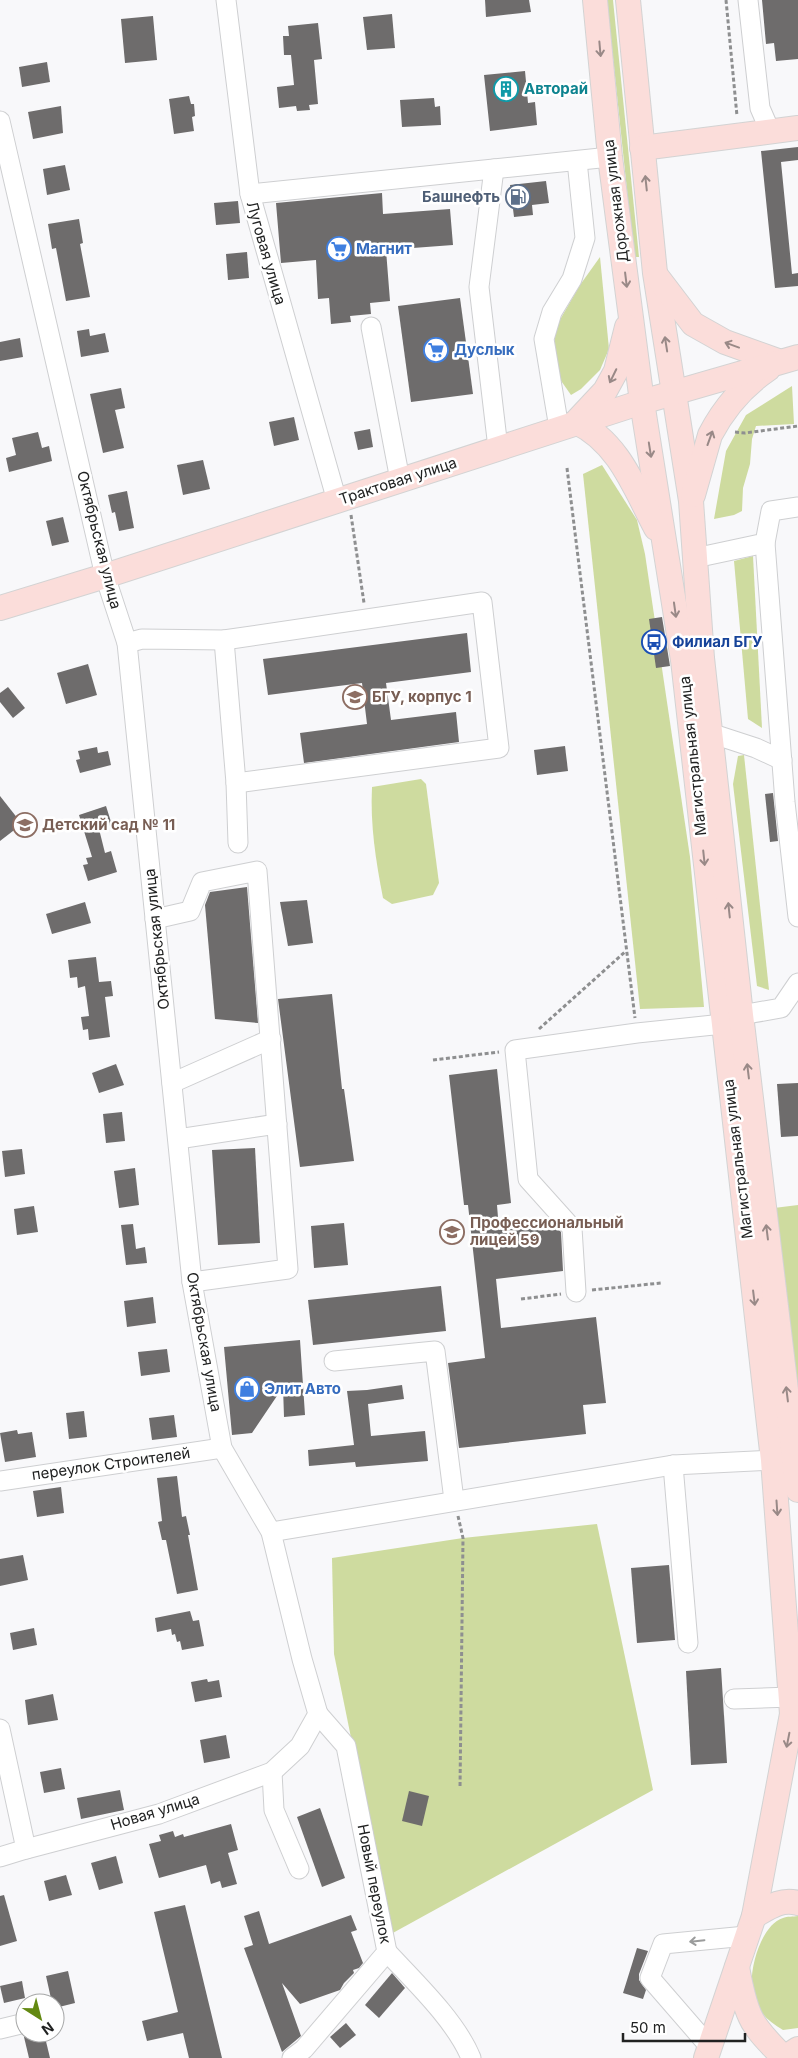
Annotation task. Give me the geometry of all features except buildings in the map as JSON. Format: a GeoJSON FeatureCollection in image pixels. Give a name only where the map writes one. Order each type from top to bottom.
{"type":"FeatureCollection","features":[{"type":"Feature","properties":{"kind":"main road","name":"Дорожная улица"},"geometry":{"type":"LineString","coordinates":[[595,0],[610,157],[642,402]]}},
{"type":"Feature","properties":{"kind":"main road","name":"Дорожная улица"},"geometry":{"type":"LineString","coordinates":[[628,0],[655,273],[674,392]]}},
{"type":"Feature","properties":{"kind":"main road"},"geometry":{"type":"LineString","coordinates":[[642,148],[798,128]]}},
{"type":"Feature","properties":{"kind":"main road"},"geometry":{"type":"LineString","coordinates":[[655,273],[692,324],[725,342],[788,359]]}},
{"type":"Feature","properties":{"kind":"main road"},"geometry":{"type":"LineString","coordinates":[[568,425],[606,391],[616,371],[630,313]]}},
{"type":"Feature","properties":{"kind":"main road"},"geometry":{"type":"LineString","coordinates":[[691,502],[710,435],[722,413],[753,379],[788,359]]}},
{"type":"Feature","properties":{"kind":"main road","name":"Трактовая улица"},"geometry":{"type":"LineString","coordinates":[[0,608],[106,576],[568,425],[788,359]]}},
{"type":"Feature","properties":{"kind":"main road","name":"Магистральная улица"},"geometry":{"type":"LineString","coordinates":[[674,392],[691,502],[732,1019]]}},
{"type":"Feature","properties":{"kind":"main road","name":"Магистральная улица"},"geometry":{"type":"LineString","coordinates":[[642,402],[683,660],[789,1459],[792,1714],[750,1926],[708,2052]]}},
{"type":"Feature","properties":{"kind":"main road"},"geometry":{"type":"LineString","coordinates":[[568,425],[590,429],[608,445],[623,466],[666,548]]}},
{"type":"Feature","properties":{"kind":"main road","name":"Магистральная улица"},"geometry":{"type":"LineString","coordinates":[[789,1459],[798,1490]]}},
{"type":"Feature","properties":{"kind":"main road"},"geometry":{"type":"LineString","coordinates":[[750,1926],[776,1903],[791,1901],[798,1903]]}},
{"type":"Feature","properties":{"kind":"main road","name":"Магистральная улица"},"geometry":{"type":"LineString","coordinates":[[737,1967],[742,1994],[750,2017],[762,2034],[784,2058],[798,2050]]}},
{"type":"Feature","properties":{"kind":"street","name":"Луговая улица"},"geometry":{"type":"LineString","coordinates":[[226,0],[250,194],[343,499]]}},
{"type":"Feature","properties":{"kind":"street"},"geometry":{"type":"LineString","coordinates":[[748,0],[760,108],[770,131]]}},
{"type":"Feature","properties":{"kind":"street","name":"Октябрьская улица"},"geometry":{"type":"LineString","coordinates":[[0,121],[106,576],[127,643],[192,1282],[222,1448],[271,1532],[302,1659],[318,1714]]}},
{"type":"Feature","properties":{"kind":"street"},"geometry":{"type":"LineString","coordinates":[[250,194],[610,157]]}},
{"type":"Feature","properties":{"kind":"street"},"geometry":{"type":"LineString","coordinates":[[568,425],[544,339],[552,312],[572,279],[585,238],[577,161]]}},
{"type":"Feature","properties":{"kind":"street"},"geometry":{"type":"LineString","coordinates":[[494,169],[479,287],[498,448]]}},
{"type":"Feature","properties":{"kind":"street"},"geometry":{"type":"LineString","coordinates":[[371,327],[400,480]]}},
{"type":"Feature","properties":{"kind":"street"},"geometry":{"type":"LineString","coordinates":[[798,507],[771,511],[765,543],[782,760],[798,917]]}},
{"type":"Feature","properties":{"kind":"street"},"geometry":{"type":"LineString","coordinates":[[695,558],[765,543]]}},
{"type":"Feature","properties":{"kind":"street"},"geometry":{"type":"LineString","coordinates":[[127,643],[142,639],[224,640],[482,602],[499,748],[236,783]]}},
{"type":"Feature","properties":{"kind":"street"},"geometry":{"type":"LineString","coordinates":[[224,640],[236,783],[238,843]]}},
{"type":"Feature","properties":{"kind":"street"},"geometry":{"type":"LineString","coordinates":[[710,733],[756,748],[782,760]]}},
{"type":"Feature","properties":{"kind":"street"},"geometry":{"type":"LineString","coordinates":[[155,919],[190,911],[202,882],[257,871],[288,1269],[192,1282]]}},
{"type":"Feature","properties":{"kind":"street"},"geometry":{"type":"LineString","coordinates":[[576,1292],[572,1228],[528,1179],[515,1050],[732,1019],[781,1008],[796,992]]}},
{"type":"Feature","properties":{"kind":"street"},"geometry":{"type":"LineString","coordinates":[[172,1083],[270,1039]]}},
{"type":"Feature","properties":{"kind":"street"},"geometry":{"type":"LineString","coordinates":[[178,1139],[277,1124]]}},
{"type":"Feature","properties":{"kind":"street"},"geometry":{"type":"LineString","coordinates":[[334,1362],[434,1351],[454,1500]]}},
{"type":"Feature","properties":{"kind":"street","name":"переулок Строителей"},"geometry":{"type":"LineString","coordinates":[[0,1481],[222,1448]]}},
{"type":"Feature","properties":{"kind":"street"},"geometry":{"type":"LineString","coordinates":[[271,1532],[454,1500],[674,1465],[789,1459]]}},
{"type":"Feature","properties":{"kind":"street"},"geometry":{"type":"LineString","coordinates":[[674,1465],[688,1643]]}},
{"type":"Feature","properties":{"kind":"street"},"geometry":{"type":"LineString","coordinates":[[734,1699],[791,1697]]}},
{"type":"Feature","properties":{"kind":"street","name":"Новая улица"},"geometry":{"type":"LineString","coordinates":[[0,1857],[159,1814],[272,1772],[300,1746],[318,1714]]}},
{"type":"Feature","properties":{"kind":"street","name":"Новый переулок"},"geometry":{"type":"LineString","coordinates":[[292,2058],[304,2049],[387,1952],[346,1746],[318,1714]]}},
{"type":"Feature","properties":{"kind":"street"},"geometry":{"type":"LineString","coordinates":[[0,1729],[26,1849]]}},
{"type":"Feature","properties":{"kind":"street"},"geometry":{"type":"LineString","coordinates":[[272,1772],[274,1810],[299,1869]]}},
{"type":"Feature","properties":{"kind":"street"},"geometry":{"type":"LineString","coordinates":[[708,2052],[650,1978],[662,1944],[750,1926]]}},
{"type":"Feature","properties":{"kind":"street"},"geometry":{"type":"LineString","coordinates":[[387,1952],[432,2001],[467,2047],[471,2058]]}},
{"type":"Feature","properties":{"kind":"street"},"geometry":{"type":"LineString","coordinates":[[0,2029],[15,2025]]}},
{"type":"Feature","properties":{"kind":"path"},"geometry":{"type":"LineString","coordinates":[[726,0],[739,135]]}},
{"type":"Feature","properties":{"kind":"path"},"geometry":{"type":"LineString","coordinates":[[729,431],[745,433],[798,426]]}},
{"type":"Feature","properties":{"kind":"path"},"geometry":{"type":"LineString","coordinates":[[567,468],[637,1033]]}},
{"type":"Feature","properties":{"kind":"path"},"geometry":{"type":"LineString","coordinates":[[343,499],[367,618]]}},
{"type":"Feature","properties":{"kind":"path"},"geometry":{"type":"LineString","coordinates":[[538,1030],[626,951]]}},
{"type":"Feature","properties":{"kind":"path"},"geometry":{"type":"LineString","coordinates":[[433,1060],[515,1050]]}},
{"type":"Feature","properties":{"kind":"path"},"geometry":{"type":"LineString","coordinates":[[454,1500],[463,1538],[460,1788]]}},
{"type":"Feature","properties":{"kind":"green space"},"geometry":{"type":"Polygon","coordinates":[[[607,0],[613,0],[639,257],[634,257],[607,0]]]}},
{"type":"Feature","properties":{"kind":"green space"},"geometry":{"type":"Polygon","coordinates":[[[600,257],[609,349],[600,370],[581,389],[571,395],[557,375],[554,330],[580,285],[600,257]]]}},
{"type":"Feature","properties":{"kind":"green space"},"geometry":{"type":"Polygon","coordinates":[[[792,386],[794,424],[756,426],[752,439],[750,464],[743,488],[742,511],[734,515],[714,519],[726,451],[746,415],[792,386]]]}},
{"type":"Feature","properties":{"kind":"green space"},"geometry":{"type":"Polygon","coordinates":[[[602,465],[637,520],[645,554],[690,857],[704,1007],[640,1009],[583,474],[602,465]]]}},
{"type":"Feature","properties":{"kind":"green space"},"geometry":{"type":"Polygon","coordinates":[[[753,556],[762,728],[748,719],[734,561],[753,556]]]}},
{"type":"Feature","properties":{"kind":"green space"},"geometry":{"type":"Polygon","coordinates":[[[744,755],[769,990],[757,986],[733,784],[738,756],[744,755]]]}},
{"type":"Feature","properties":{"kind":"green space"},"geometry":{"type":"Polygon","coordinates":[[[421,779],[426,784],[439,883],[433,895],[392,904],[383,898],[378,871],[373,829],[372,787],[421,779]]]}},
{"type":"Feature","properties":{"kind":"green space"},"geometry":{"type":"Polygon","coordinates":[[[798,1205],[798,1390],[794,1382],[774,1208],[798,1205]]]}},
{"type":"Feature","properties":{"kind":"green space"},"geometry":{"type":"Polygon","coordinates":[[[597,1524],[653,1790],[391,1934],[334,1654],[332,1558],[463,1538],[597,1524]]]}},
{"type":"Feature","properties":{"kind":"green space"},"geometry":{"type":"Polygon","coordinates":[[[798,1916],[798,2028],[783,2030],[773,2024],[758,2007],[753,1996],[752,1976],[757,1952],[768,1930],[775,1922],[783,1918],[798,1916]]]}},
{"type":"Feature","properties":{"kind":"place","name":"Авторай"},"geometry":{"type":"Point","coordinates":[506,89]}},
{"type":"Feature","properties":{"kind":"place","name":"Башнефть"},"geometry":{"type":"Point","coordinates":[518,197]}},
{"type":"Feature","properties":{"kind":"place","name":"Магнит"},"geometry":{"type":"Point","coordinates":[339,249]}},
{"type":"Feature","properties":{"kind":"place","name":"Дуслык"},"geometry":{"type":"Point","coordinates":[436,350]}},
{"type":"Feature","properties":{"kind":"place","name":"Филиал БГУ"},"geometry":{"type":"Point","coordinates":[654,642]}},
{"type":"Feature","properties":{"kind":"place","name":"БГУ, корпус 1"},"geometry":{"type":"Point","coordinates":[355,697]}},
{"type":"Feature","properties":{"kind":"place","name":"Детский сад № 11"},"geometry":{"type":"Point","coordinates":[25,825]}},
{"type":"Feature","properties":{"kind":"place","name":"Профессиональный лицей 59"},"geometry":{"type":"Point","coordinates":[452,1232]}},
{"type":"Feature","properties":{"kind":"place","name":"Элит Авто"},"geometry":{"type":"Point","coordinates":[247,1389]}}]}
